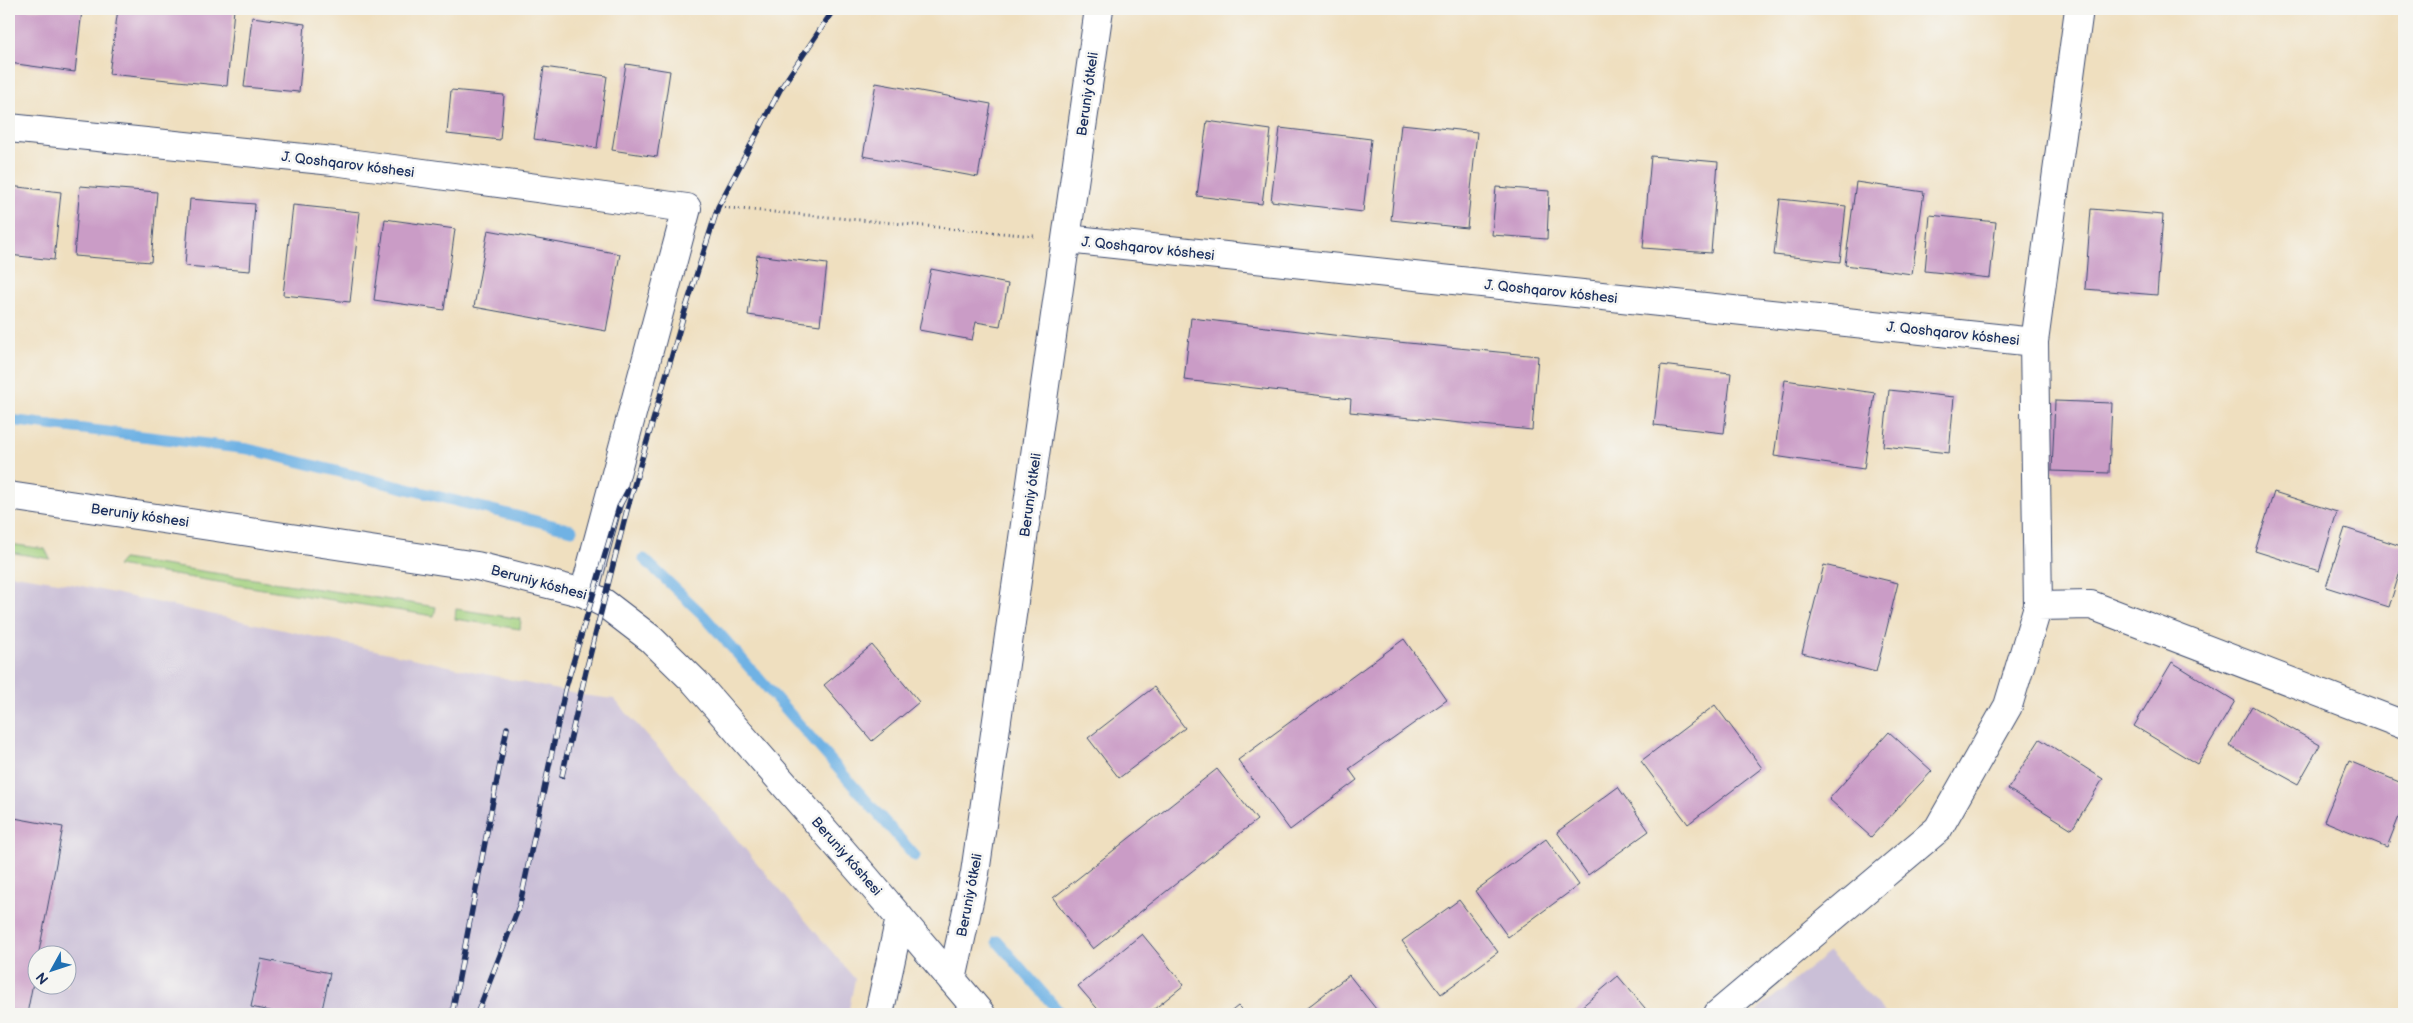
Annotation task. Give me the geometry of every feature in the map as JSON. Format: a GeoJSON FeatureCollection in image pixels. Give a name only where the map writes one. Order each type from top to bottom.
{"type":"FeatureCollection","features":[{"type":"Feature","properties":{"kind":"street","name":"Beruniy ótkeli"},"geometry":{"type":"LineString","coordinates":[[952,980],[976,863],[1099,9]]}},
{"type":"Feature","properties":{"kind":"street"},"geometry":{"type":"LineString","coordinates":[[1718,1014],[1938,829],[2008,706],[2038,606],[2034,342],[2080,9]]}},
{"type":"Feature","properties":{"kind":"street","name":"J. Qoshqarov kóshesi"},"geometry":{"type":"LineString","coordinates":[[9,128],[333,161],[687,208]]}},
{"type":"Feature","properties":{"kind":"street"},"geometry":{"type":"LineString","coordinates":[[584,593],[687,208]]}},
{"type":"Feature","properties":{"kind":"street","name":"J. Qoshqarov kóshesi"},"geometry":{"type":"LineString","coordinates":[[1067,239],[2034,342]]}},
{"type":"Feature","properties":{"kind":"street","name":"Beruniy kóshesi"},"geometry":{"type":"LineString","coordinates":[[9,496],[477,566],[584,593],[604,603],[651,639],[695,682],[981,1014]]}},
{"type":"Feature","properties":{"kind":"street"},"geometry":{"type":"LineString","coordinates":[[2038,606],[2091,605],[2404,725]]}},
{"type":"Feature","properties":{"kind":"street"},"geometry":{"type":"LineString","coordinates":[[879,1014],[900,918]]}},
{"type":"Feature","properties":{"kind":"path"},"geometry":{"type":"LineString","coordinates":[[687,208],[718,207],[1067,239]]}},
{"type":"Feature","properties":{"kind":"shaded area"},"geometry":{"type":"Polygon","coordinates":[[[9,574],[77,585],[581,695],[614,699],[686,779],[855,979],[848,1014],[9,1014],[9,574]]]}},
{"type":"Feature","properties":{"kind":"shaded area"},"geometry":{"type":"Polygon","coordinates":[[[1829,952],[1886,1014],[1753,1014],[1829,952]]]}},
{"type":"Feature","properties":{"kind":"green space"},"geometry":{"type":"Polygon","coordinates":[[[9,544],[45,549],[50,559],[9,552],[9,544]]]}},
{"type":"Feature","properties":{"kind":"green space"},"geometry":{"type":"Polygon","coordinates":[[[123,559],[436,607],[434,616],[117,566],[123,559]]]}},
{"type":"Feature","properties":{"kind":"green space"},"geometry":{"type":"Polygon","coordinates":[[[456,609],[521,619],[520,629],[455,619],[456,609]]]}},
{"type":"Feature","properties":{"kind":"building"},"geometry":{"type":"Polygon","coordinates":[[[9,9],[82,10],[75,72],[9,63],[9,9]]]}},
{"type":"Feature","properties":{"kind":"building"},"geometry":{"type":"Polygon","coordinates":[[[118,9],[171,11],[171,9],[234,9],[227,86],[109,74],[118,9]]]}},
{"type":"Feature","properties":{"kind":"building"},"geometry":{"type":"Polygon","coordinates":[[[252,17],[305,24],[299,92],[244,87],[252,17]]]}},
{"type":"Feature","properties":{"kind":"building"},"geometry":{"type":"Polygon","coordinates":[[[626,64],[670,71],[657,157],[612,150],[626,64]]]}},
{"type":"Feature","properties":{"kind":"building"},"geometry":{"type":"Polygon","coordinates":[[[544,67],[607,76],[597,148],[534,139],[544,67]]]}},
{"type":"Feature","properties":{"kind":"building"},"geometry":{"type":"Polygon","coordinates":[[[876,83],[991,104],[978,177],[863,156],[876,83]]]}},
{"type":"Feature","properties":{"kind":"building"},"geometry":{"type":"Polygon","coordinates":[[[451,90],[504,95],[500,140],[447,134],[451,90]]]}},
{"type":"Feature","properties":{"kind":"building"},"geometry":{"type":"Polygon","coordinates":[[[1207,121],[1271,130],[1262,204],[1197,196],[1207,121]]]}},
{"type":"Feature","properties":{"kind":"building"},"geometry":{"type":"Polygon","coordinates":[[[1401,124],[1477,132],[1467,228],[1391,220],[1401,124]]]}},
{"type":"Feature","properties":{"kind":"building"},"geometry":{"type":"Polygon","coordinates":[[[1280,128],[1371,139],[1363,212],[1271,201],[1280,128]]]}},
{"type":"Feature","properties":{"kind":"building"},"geometry":{"type":"Polygon","coordinates":[[[1651,156],[1718,162],[1711,253],[1643,248],[1651,156]]]}},
{"type":"Feature","properties":{"kind":"building"},"geometry":{"type":"Polygon","coordinates":[[[1856,182],[1924,192],[1912,274],[1845,265],[1856,182]]]}},
{"type":"Feature","properties":{"kind":"building"},"geometry":{"type":"Polygon","coordinates":[[[9,186],[61,192],[54,260],[9,255],[9,186]]]}},
{"type":"Feature","properties":{"kind":"building"},"geometry":{"type":"Polygon","coordinates":[[[80,186],[157,192],[151,262],[74,256],[80,186]]]}},
{"type":"Feature","properties":{"kind":"building"},"geometry":{"type":"Polygon","coordinates":[[[1496,187],[1549,191],[1547,239],[1492,235],[1496,187]]]}},
{"type":"Feature","properties":{"kind":"building"},"geometry":{"type":"Polygon","coordinates":[[[190,199],[255,204],[250,271],[185,266],[190,199]]]}},
{"type":"Feature","properties":{"kind":"building"},"geometry":{"type":"Polygon","coordinates":[[[1780,199],[1846,206],[1840,262],[1774,255],[1780,199]]]}},
{"type":"Feature","properties":{"kind":"building"},"geometry":{"type":"Polygon","coordinates":[[[293,205],[360,212],[350,302],[283,295],[293,205]]]}},
{"type":"Feature","properties":{"kind":"building"},"geometry":{"type":"Polygon","coordinates":[[[2091,209],[2163,215],[2157,295],[2085,289],[2091,209]]]}},
{"type":"Feature","properties":{"kind":"building"},"geometry":{"type":"Polygon","coordinates":[[[1930,215],[1996,222],[1990,278],[1925,271],[1930,215]]]}},
{"type":"Feature","properties":{"kind":"building"},"geometry":{"type":"Polygon","coordinates":[[[385,219],[455,229],[444,310],[374,300],[385,219]]]}},
{"type":"Feature","properties":{"kind":"building"},"geometry":{"type":"Polygon","coordinates":[[[488,230],[620,254],[606,331],[474,307],[488,230]]]}},
{"type":"Feature","properties":{"kind":"building"},"geometry":{"type":"Polygon","coordinates":[[[757,255],[827,264],[820,325],[748,315],[757,255]]]}},
{"type":"Feature","properties":{"kind":"building"},"geometry":{"type":"Polygon","coordinates":[[[931,269],[1008,284],[1000,326],[976,322],[972,340],[919,330],[931,269]]]}},
{"type":"Feature","properties":{"kind":"building"},"geometry":{"type":"Polygon","coordinates":[[[1191,318],[1358,338],[1538,356],[1532,430],[1350,412],[1351,399],[1184,380],[1191,318]]]}},
{"type":"Feature","properties":{"kind":"building"},"geometry":{"type":"Polygon","coordinates":[[[1661,365],[1731,373],[1724,433],[1654,425],[1661,365]]]}},
{"type":"Feature","properties":{"kind":"building"},"geometry":{"type":"Polygon","coordinates":[[[1785,380],[1875,393],[1864,469],[1774,456],[1785,380]]]}},
{"type":"Feature","properties":{"kind":"building"},"geometry":{"type":"Polygon","coordinates":[[[1889,390],[1954,397],[1949,453],[1883,446],[1889,390]]]}},
{"type":"Feature","properties":{"kind":"building"},"geometry":{"type":"Polygon","coordinates":[[[2055,401],[2112,403],[2109,473],[2052,471],[2055,401]]]}},
{"type":"Feature","properties":{"kind":"building"},"geometry":{"type":"Polygon","coordinates":[[[2274,492],[2337,512],[2319,571],[2255,551],[2274,492]]]}},
{"type":"Feature","properties":{"kind":"building"},"geometry":{"type":"Polygon","coordinates":[[[2345,528],[2404,547],[2404,559],[2389,607],[2326,587],[2345,528]]]}},
{"type":"Feature","properties":{"kind":"building"},"geometry":{"type":"Polygon","coordinates":[[[1824,565],[1898,583],[1876,672],[1802,653],[1824,565]]]}},
{"type":"Feature","properties":{"kind":"building"},"geometry":{"type":"Polygon","coordinates":[[[1404,639],[1447,700],[1349,769],[1357,780],[1290,830],[1238,760],[1404,639]]]}},
{"type":"Feature","properties":{"kind":"building"},"geometry":{"type":"Polygon","coordinates":[[[872,645],[919,702],[872,741],[824,685],[872,645]]]}},
{"type":"Feature","properties":{"kind":"building"},"geometry":{"type":"Polygon","coordinates":[[[2172,662],[2235,701],[2197,764],[2134,726],[2172,662]]]}},
{"type":"Feature","properties":{"kind":"building"},"geometry":{"type":"Polygon","coordinates":[[[1154,687],[1185,728],[1119,778],[1088,738],[1154,687]]]}},
{"type":"Feature","properties":{"kind":"building"},"geometry":{"type":"Polygon","coordinates":[[[1715,705],[1762,768],[1688,824],[1641,761],[1715,705]]]}},
{"type":"Feature","properties":{"kind":"building"},"geometry":{"type":"Polygon","coordinates":[[[2252,706],[2320,745],[2298,784],[2229,746],[2252,706]]]}},
{"type":"Feature","properties":{"kind":"building"},"geometry":{"type":"Polygon","coordinates":[[[1889,732],[1932,771],[1871,837],[1829,799],[1889,732]]]}},
{"type":"Feature","properties":{"kind":"building"},"geometry":{"type":"Polygon","coordinates":[[[2040,739],[2103,779],[2072,829],[2008,789],[2040,739]]]}},
{"type":"Feature","properties":{"kind":"building"},"geometry":{"type":"Polygon","coordinates":[[[2349,761],[2404,784],[2404,804],[2387,847],[2324,821],[2349,761]]]}},
{"type":"Feature","properties":{"kind":"building"},"geometry":{"type":"Polygon","coordinates":[[[1217,769],[1257,820],[1093,949],[1053,898],[1217,769]]]}},
{"type":"Feature","properties":{"kind":"building"},"geometry":{"type":"Polygon","coordinates":[[[1618,787],[1649,831],[1588,875],[1557,832],[1618,787]]]}},
{"type":"Feature","properties":{"kind":"building"},"geometry":{"type":"Polygon","coordinates":[[[9,817],[63,827],[40,946],[28,946],[28,996],[30,996],[27,1014],[9,1014],[9,817]]]}},
{"type":"Feature","properties":{"kind":"building"},"geometry":{"type":"Polygon","coordinates":[[[1546,839],[1579,885],[1508,937],[1475,891],[1546,839]]]}},
{"type":"Feature","properties":{"kind":"building"},"geometry":{"type":"Polygon","coordinates":[[[1459,900],[1498,952],[1441,994],[1402,941],[1459,900]]]}},
{"type":"Feature","properties":{"kind":"building"},"geometry":{"type":"Polygon","coordinates":[[[1142,934],[1184,985],[1148,1014],[1102,1014],[1078,986],[1142,934]]]}},
{"type":"Feature","properties":{"kind":"building"},"geometry":{"type":"Polygon","coordinates":[[[261,959],[330,973],[321,1014],[284,1014],[251,1007],[261,959]]]}},
{"type":"Feature","properties":{"kind":"building"},"geometry":{"type":"Polygon","coordinates":[[[1349,975],[1380,1014],[1299,1014],[1349,975]]]}},
{"type":"Feature","properties":{"kind":"building"},"geometry":{"type":"Polygon","coordinates":[[[1618,976],[1650,1014],[1573,1014],[1618,976]]]}},
{"type":"Feature","properties":{"kind":"building"},"geometry":{"type":"Polygon","coordinates":[[[1238,1006],[1246,1014],[1228,1014],[1238,1006]]]}},
{"type":"Feature","properties":{"kind":"waterway"},"geometry":{"type":"LineString","coordinates":[[9,420],[248,449],[572,530]]}},
{"type":"Feature","properties":{"kind":"waterway"},"geometry":{"type":"LineString","coordinates":[[644,559],[704,616],[915,856]]}},
{"type":"Feature","properties":{"kind":"waterway"},"geometry":{"type":"LineString","coordinates":[[997,941],[1061,1014]]}},
{"type":"Feature","properties":{"kind":"railway"},"geometry":{"type":"LineString","coordinates":[[562,776],[586,671],[627,510],[684,314],[718,207],[781,88],[834,9]]}},
{"type":"Feature","properties":{"kind":"railway"},"geometry":{"type":"LineString","coordinates":[[477,1014],[520,904],[565,690],[619,507],[628,490]]}},
{"type":"Feature","properties":{"kind":"railway"},"geometry":{"type":"LineString","coordinates":[[452,1014],[507,728]]}}]}
